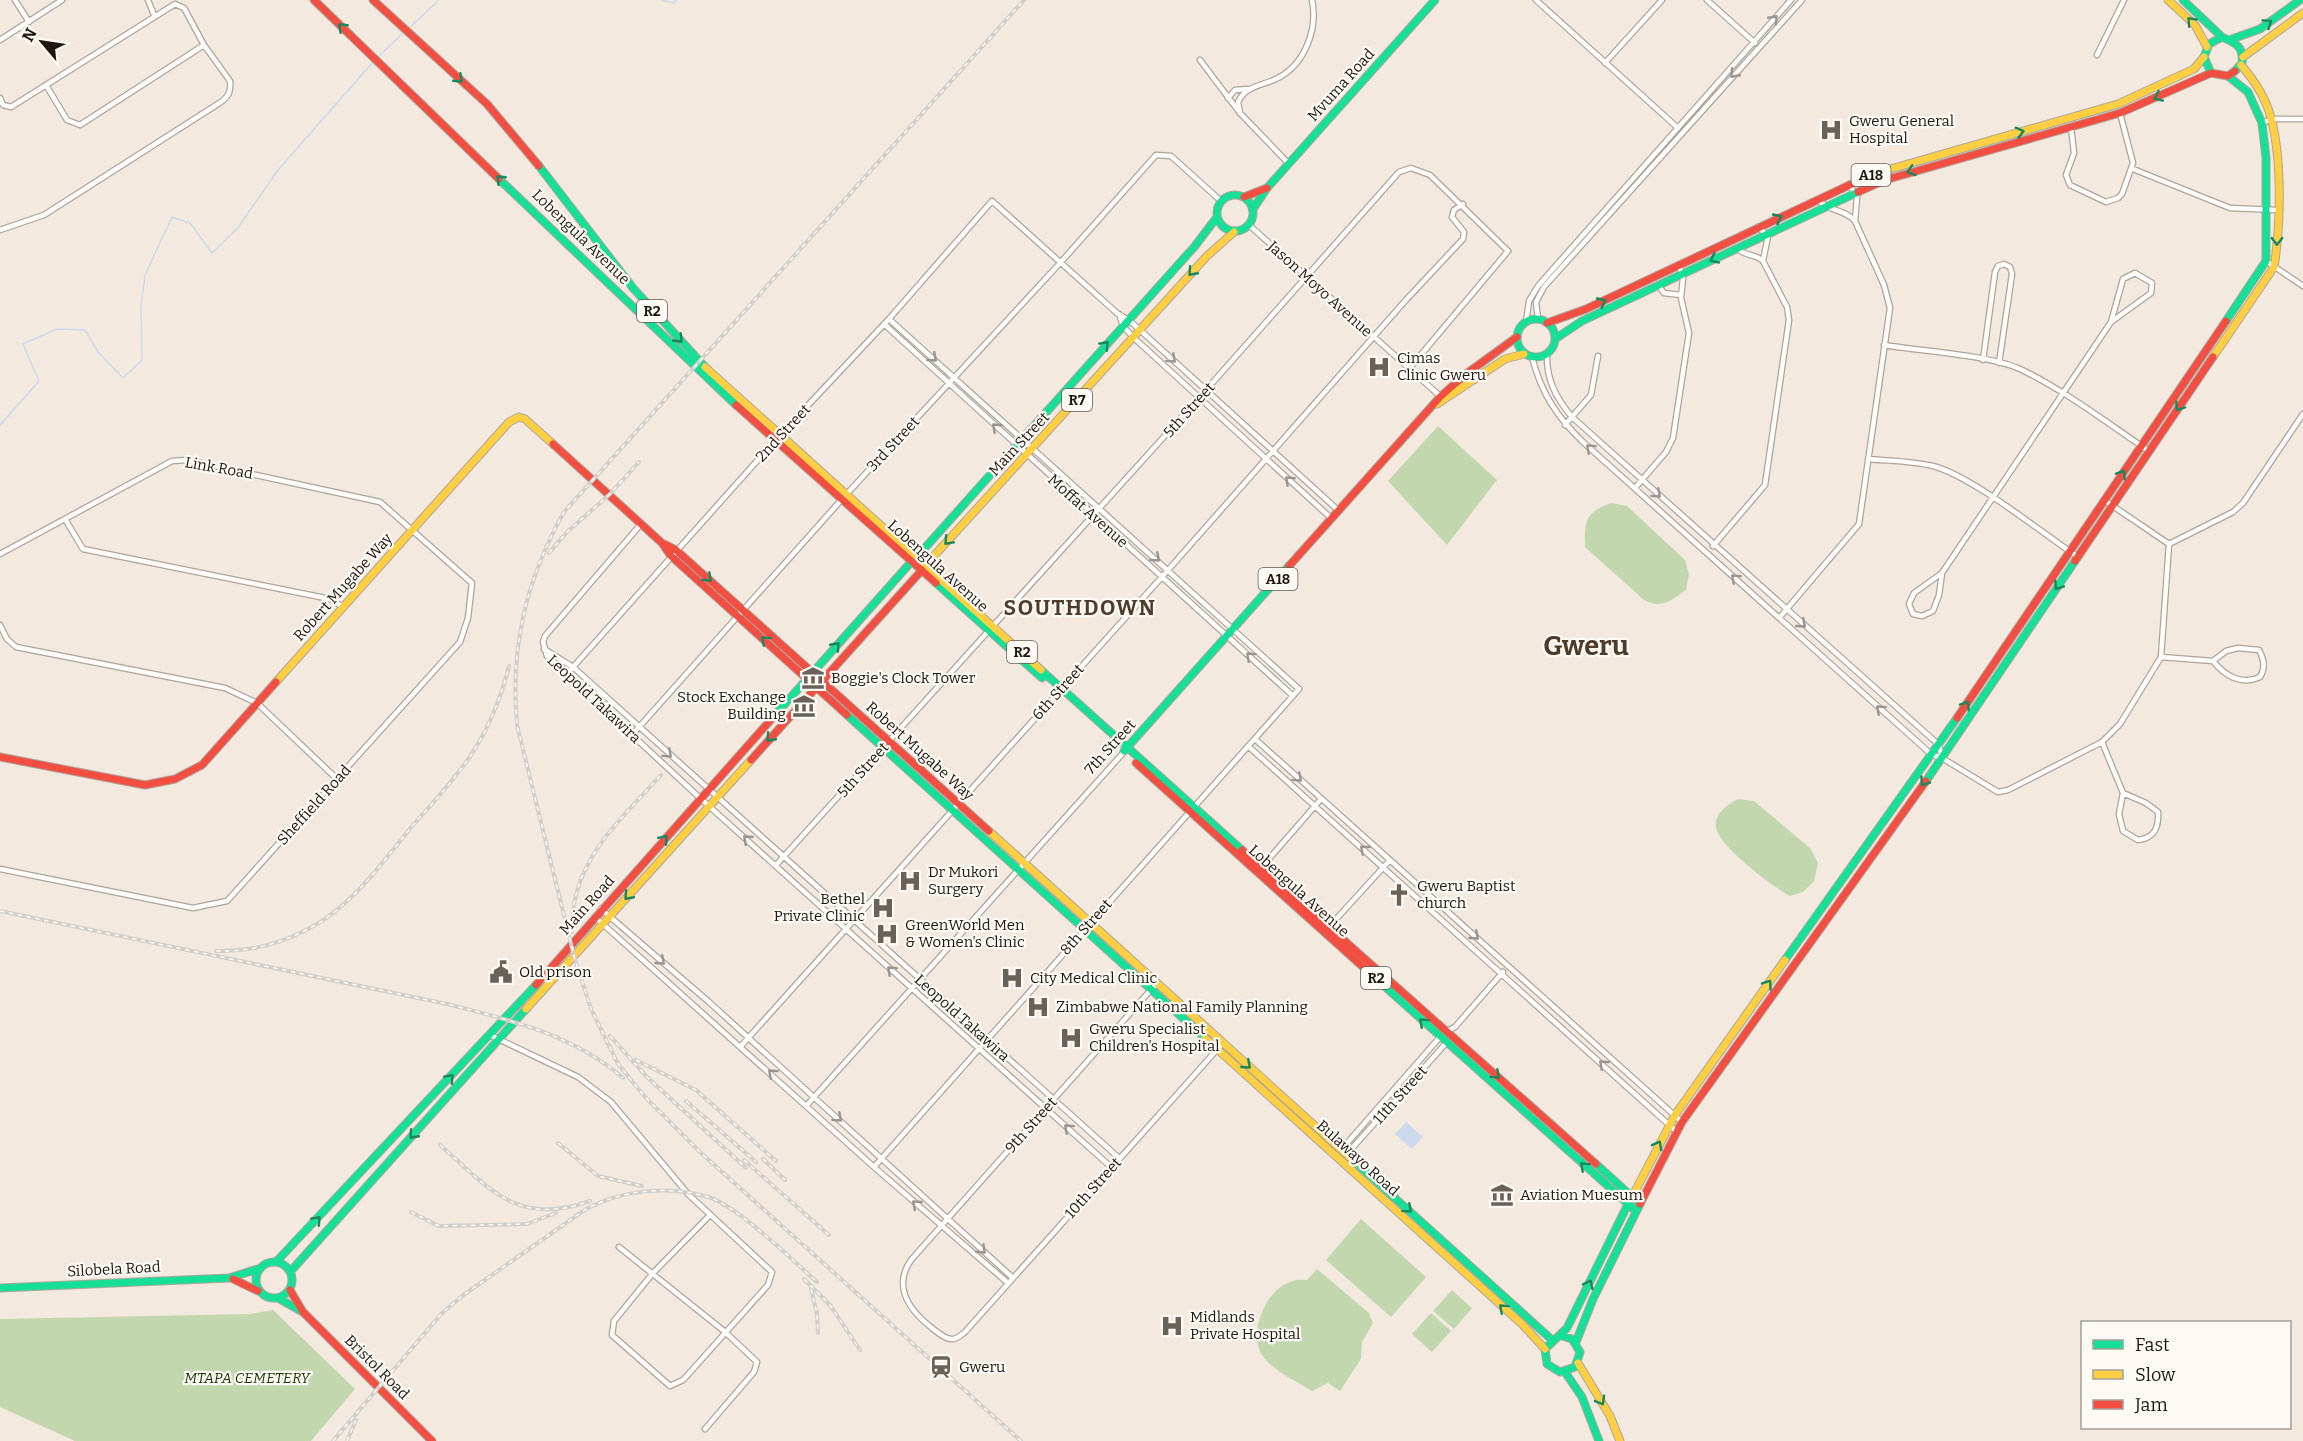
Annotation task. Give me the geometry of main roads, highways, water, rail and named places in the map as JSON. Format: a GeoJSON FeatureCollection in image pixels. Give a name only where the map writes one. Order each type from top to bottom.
{"type":"FeatureCollection","features":[{"type":"Feature","properties":{"kind":"main road","name":"Lobengula Avenue"},"geometry":{"type":"LineString","coordinates":[[314,0],[694,367],[779,437]]}},
{"type":"Feature","properties":{"kind":"main road","name":"Lobengula Avenue"},"geometry":{"type":"LineString","coordinates":[[373,0],[513,132],[607,256],[656,315],[699,361],[779,437],[1126,750],[1640,1204]]}},
{"type":"Feature","properties":{"kind":"main road","name":"Mvuma Road"},"geometry":{"type":"LineString","coordinates":[[1253,209],[1267,188],[1435,0]]}},
{"type":"Feature","properties":{"kind":"main road"},"geometry":{"type":"LineString","coordinates":[[2183,0],[2222,37]]}},
{"type":"Feature","properties":{"kind":"main road"},"geometry":{"type":"LineString","coordinates":[[1562,1336],[1669,1124],[1939,745],[2266,261],[2267,210],[2262,123],[2248,92],[2228,76],[2211,73],[2204,57],[2207,47],[2215,39],[2242,38],[2263,27],[2300,0]]}},
{"type":"Feature","properties":{"kind":"main road"},"geometry":{"type":"LineString","coordinates":[[2172,1],[2195,25],[2207,47]]}},
{"type":"Feature","properties":{"kind":"main road"},"geometry":{"type":"LineString","coordinates":[[2243,57],[2303,13]]}},
{"type":"Feature","properties":{"kind":"main road"},"geometry":{"type":"LineString","coordinates":[[2228,76],[2241,65],[2243,57],[2242,50],[2232,39]]}},
{"type":"Feature","properties":{"kind":"main road","name":"A18"},"geometry":{"type":"LineString","coordinates":[[1516,338],[1521,326],[1526,322],[1538,319],[1547,323],[1586,309],[1849,184],[1937,155],[2118,104],[2194,69],[2204,57]]}},
{"type":"Feature","properties":{"kind":"main road"},"geometry":{"type":"LineString","coordinates":[[1620,1441],[1610,1416],[1578,1363],[1580,1352],[1576,1342],[1593,1299],[1682,1122],[1942,758],[2274,267],[2277,256],[2277,210],[2272,119],[2241,65]]}},
{"type":"Feature","properties":{"kind":"main road","name":"A18"},"geometry":{"type":"LineString","coordinates":[[1528,355],[1546,354],[1555,339],[1582,321],[1855,193],[1940,163],[2120,114],[2211,73]]}},
{"type":"Feature","properties":{"kind":"main road"},"geometry":{"type":"LineString","coordinates":[[2039,126],[2043,136]]}},
{"type":"Feature","properties":{"kind":"main road"},"geometry":{"type":"LineString","coordinates":[[1992,140],[1995,148]]}},
{"type":"Feature","properties":{"kind":"main road"},"geometry":{"type":"LineString","coordinates":[[1937,155],[1940,163]]}},
{"type":"Feature","properties":{"kind":"main road","name":"Mvuma Road"},"geometry":{"type":"LineString","coordinates":[[1244,197],[1267,188]]}},
{"type":"Feature","properties":{"kind":"main road","name":"Main Street"},"geometry":{"type":"LineString","coordinates":[[915,558],[1196,246],[1217,218],[1221,201],[1232,195],[1244,197]]}},
{"type":"Feature","properties":{"kind":"main road"},"geometry":{"type":"LineString","coordinates":[[1244,197],[1253,209]]}},
{"type":"Feature","properties":{"kind":"main road","name":"Main Street"},"geometry":{"type":"LineString","coordinates":[[924,567],[1207,256],[1234,232],[1249,225],[1253,209]]}},
{"type":"Feature","properties":{"kind":"main road"},"geometry":{"type":"LineString","coordinates":[[1217,218],[1223,228],[1234,232]]}},
{"type":"Feature","properties":{"kind":"main road"},"geometry":{"type":"LineString","coordinates":[[1196,246],[1207,256]]}},
{"type":"Feature","properties":{"kind":"main road"},"geometry":{"type":"LineString","coordinates":[[1162,283],[1173,293]]}},
{"type":"Feature","properties":{"kind":"main road"},"geometry":{"type":"LineString","coordinates":[[1547,323],[1555,339]]}},
{"type":"Feature","properties":{"kind":"main road"},"geometry":{"type":"LineString","coordinates":[[1516,338],[1528,355]]}},
{"type":"Feature","properties":{"kind":"main road","name":"7th Street"},"geometry":{"type":"LineString","coordinates":[[1126,750],[1226,635],[1432,407],[1466,374],[1516,338]]}},
{"type":"Feature","properties":{"kind":"main road","name":"7th Street"},"geometry":{"type":"LineString","coordinates":[[1442,398],[1505,359],[1528,355]]}},
{"type":"Feature","properties":{"kind":"main road"},"geometry":{"type":"LineString","coordinates":[[1088,364],[1100,375]]}},
{"type":"Feature","properties":{"kind":"main road"},"geometry":{"type":"LineString","coordinates":[[1054,402],[1065,414]]}},
{"type":"Feature","properties":{"kind":"main road","name":"Robert Mugabe Way"},"geometry":{"type":"LineString","coordinates":[[0,757],[134,784],[156,784],[180,778],[202,765],[509,422],[519,417],[540,431],[1154,987]]}},
{"type":"Feature","properties":{"kind":"main road"},"geometry":{"type":"LineString","coordinates":[[983,482],[994,491]]}},
{"type":"Feature","properties":{"kind":"main road"},"geometry":{"type":"LineString","coordinates":[[955,514],[964,523]]}},
{"type":"Feature","properties":{"kind":"main road","name":"Main Road"},"geometry":{"type":"LineString","coordinates":[[276,1262],[490,1035],[915,558]]}},
{"type":"Feature","properties":{"kind":"main road","name":"Main Road"},"geometry":{"type":"LineString","coordinates":[[290,1272],[924,567]]}},
{"type":"Feature","properties":{"kind":"main road"},"geometry":{"type":"LineString","coordinates":[[647,859],[654,867]]}},
{"type":"Feature","properties":{"kind":"main road","name":"Lobengula Avenue"},"geometry":{"type":"LineString","coordinates":[[1327,929],[1440,1037],[1636,1211]]}},
{"type":"Feature","properties":{"kind":"main road","name":"Bulawayo Road"},"geometry":{"type":"LineString","coordinates":[[1154,987],[1338,1159],[1522,1324],[1545,1349]]}},
{"type":"Feature","properties":{"kind":"main road","name":"Bulawayo Road"},"geometry":{"type":"LineString","coordinates":[[1219,1047],[1344,1152],[1551,1339]]}},
{"type":"Feature","properties":{"kind":"main road"},"geometry":{"type":"LineString","coordinates":[[434,1096],[442,1102]]}},
{"type":"Feature","properties":{"kind":"main road"},"geometry":{"type":"LineString","coordinates":[[276,1262],[290,1272],[292,1278],[290,1290],[278,1298],[268,1298],[260,1292],[256,1280],[261,1268],[276,1262]]}},
{"type":"Feature","properties":{"kind":"main road","name":"Silobela Road"},"geometry":{"type":"LineString","coordinates":[[0,1288],[229,1278],[261,1268]]}},
{"type":"Feature","properties":{"kind":"main road","name":"Silobela Road"},"geometry":{"type":"LineString","coordinates":[[229,1278],[242,1281],[260,1292]]}},
{"type":"Feature","properties":{"kind":"main road","name":"Bristol Road"},"geometry":{"type":"LineString","coordinates":[[290,1290],[303,1312],[432,1441]]}},
{"type":"Feature","properties":{"kind":"main road","name":"Bristol Road"},"geometry":{"type":"LineString","coordinates":[[278,1298],[303,1312]]}},
{"type":"Feature","properties":{"kind":"main road"},"geometry":{"type":"LineString","coordinates":[[1522,1324],[1528,1317]]}},
{"type":"Feature","properties":{"kind":"main road"},"geometry":{"type":"LineString","coordinates":[[1576,1342],[1562,1336],[1551,1339],[1545,1349],[1547,1364],[1555,1371],[1565,1372],[1578,1363]]}},
{"type":"Feature","properties":{"kind":"main road"},"geometry":{"type":"LineString","coordinates":[[1565,1372],[1582,1397],[1599,1441]]}},
{"type":"Feature","properties":{"kind":"water"},"geometry":{"type":"Polygon","coordinates":[[[1406,1122],[1423,1137],[1412,1149],[1395,1134],[1406,1122]]]}},
{"type":"Feature","properties":{"kind":"waterway"},"geometry":{"type":"LineString","coordinates":[[409,28],[439,0]]}},
{"type":"Feature","properties":{"kind":"waterway"},"geometry":{"type":"LineString","coordinates":[[662,0],[673,3],[677,0]]}},
{"type":"Feature","properties":{"kind":"waterway"},"geometry":{"type":"LineString","coordinates":[[378,57],[403,33]]}},
{"type":"Feature","properties":{"kind":"waterway"},"geometry":{"type":"LineString","coordinates":[[0,425],[39,381],[23,344],[57,329],[85,330],[98,352],[123,378],[142,360],[141,307],[145,275],[172,217],[190,223],[212,253],[237,229],[278,170],[373,62]]}},
{"type":"Feature","properties":{"kind":"railway"},"geometry":{"type":"LineString","coordinates":[[1021,1441],[701,1153],[645,1097],[618,1064],[591,1009],[574,956],[517,725],[515,696],[516,668],[524,615],[540,563],[564,512],[1024,0]]}},
{"type":"Feature","properties":{"kind":"railway"},"geometry":{"type":"LineString","coordinates":[[549,553],[567,532],[610,494],[639,462]]}},
{"type":"Feature","properties":{"kind":"railway"},"geometry":{"type":"LineString","coordinates":[[216,951],[264,946],[286,939],[324,920],[353,896],[443,792],[469,758],[493,714],[509,666]]}},
{"type":"Feature","properties":{"kind":"railway"},"geometry":{"type":"LineString","coordinates":[[572,932],[573,907],[588,864],[613,827],[661,775]]}},
{"type":"Feature","properties":{"kind":"railway"},"geometry":{"type":"LineString","coordinates":[[0,911],[447,1004],[494,1016],[562,1039],[583,1050],[623,1078]]}},
{"type":"Feature","properties":{"kind":"railway"},"geometry":{"type":"LineString","coordinates":[[610,1036],[647,1077],[746,1168]]}},
{"type":"Feature","properties":{"kind":"railway"},"geometry":{"type":"LineString","coordinates":[[636,1060],[696,1090],[776,1161]]}},
{"type":"Feature","properties":{"kind":"railway"},"geometry":{"type":"LineString","coordinates":[[686,1101],[756,1162]]}},
{"type":"Feature","properties":{"kind":"railway"},"geometry":{"type":"LineString","coordinates":[[558,1143],[598,1176],[642,1186]]}},
{"type":"Feature","properties":{"kind":"railway"},"geometry":{"type":"LineString","coordinates":[[440,1145],[490,1189],[524,1206],[543,1209],[565,1208],[590,1201]]}},
{"type":"Feature","properties":{"kind":"railway"},"geometry":{"type":"LineString","coordinates":[[763,1159],[785,1180]]}},
{"type":"Feature","properties":{"kind":"railway"},"geometry":{"type":"LineString","coordinates":[[744,1160],[829,1235]]}},
{"type":"Feature","properties":{"kind":"railway"},"geometry":{"type":"LineString","coordinates":[[333,1441],[441,1314],[462,1296],[586,1209],[615,1197],[646,1191],[677,1191],[693,1193],[720,1202],[749,1222],[817,1282]]}},
{"type":"Feature","properties":{"kind":"railway"},"geometry":{"type":"LineString","coordinates":[[411,1212],[439,1226],[527,1224],[556,1213]]}},
{"type":"Feature","properties":{"kind":"railway"},"geometry":{"type":"LineString","coordinates":[[804,1279],[830,1305],[860,1350]]}},
{"type":"Feature","properties":{"kind":"railway"},"geometry":{"type":"LineString","coordinates":[[811,1289],[817,1314],[818,1333]]}},
{"type":"Feature","properties":{"kind":"railway"},"geometry":{"type":"LineString","coordinates":[[347,1441],[356,1420]]}},
{"type":"Feature","properties":{"kind":"place","name":"Gweru General Hospital"},"geometry":{"type":"Point","coordinates":[1831,130]}},
{"type":"Feature","properties":{"kind":"place","name":"Cimas Clinic Gweru"},"geometry":{"type":"Point","coordinates":[1379,367]}},
{"type":"Feature","properties":{"kind":"place","name":"Boggie's Clock Tower"},"geometry":{"type":"Point","coordinates":[813,678]}},
{"type":"Feature","properties":{"kind":"place","name":"Stock Exchange Building"},"geometry":{"type":"Point","coordinates":[804,706]}},
{"type":"Feature","properties":{"kind":"place","name":"Dr Mukori Surgery"},"geometry":{"type":"Point","coordinates":[910,881]}},
{"type":"Feature","properties":{"kind":"place","name":"Gweru Baptist church"},"geometry":{"type":"Point","coordinates":[1399,895]}},
{"type":"Feature","properties":{"kind":"place","name":"Bethel Private Clinic"},"geometry":{"type":"Point","coordinates":[883,908]}},
{"type":"Feature","properties":{"kind":"place","name":"GreenWorld Men & Women’s Clinic"},"geometry":{"type":"Point","coordinates":[887,934]}},
{"type":"Feature","properties":{"kind":"place","name":"Old prison"},"geometry":{"type":"Point","coordinates":[501,972]}},
{"type":"Feature","properties":{"kind":"place","name":"City Medical Clinic"},"geometry":{"type":"Point","coordinates":[1012,978]}},
{"type":"Feature","properties":{"kind":"place","name":"Zimbabwe National Family Planning"},"geometry":{"type":"Point","coordinates":[1038,1007]}},
{"type":"Feature","properties":{"kind":"place","name":"Gweru Specialist Children’s Hospital"},"geometry":{"type":"Point","coordinates":[1071,1038]}},
{"type":"Feature","properties":{"kind":"place","name":"Aviation Muesum"},"geometry":{"type":"Point","coordinates":[1502,1195]}},
{"type":"Feature","properties":{"kind":"place","name":"Midlands Private Hospital"},"geometry":{"type":"Point","coordinates":[1172,1326]}},
{"type":"Feature","properties":{"kind":"place","name":"Gweru"},"geometry":{"type":"Point","coordinates":[941,1367]}},
{"type":"Feature","properties":{"kind":"district","name":"SOUTHDOWN"},"geometry":{"type":"Point","coordinates":[1080,608]}},
{"type":"Feature","properties":{"kind":"district","name":"Gweru"},"geometry":{"type":"Point","coordinates":[1586,646]}},
{"type":"Feature","properties":{"kind":"park label","name":"MTAPA CEMETERY"},"geometry":{"type":"Point","coordinates":[247,1378]}}]}
